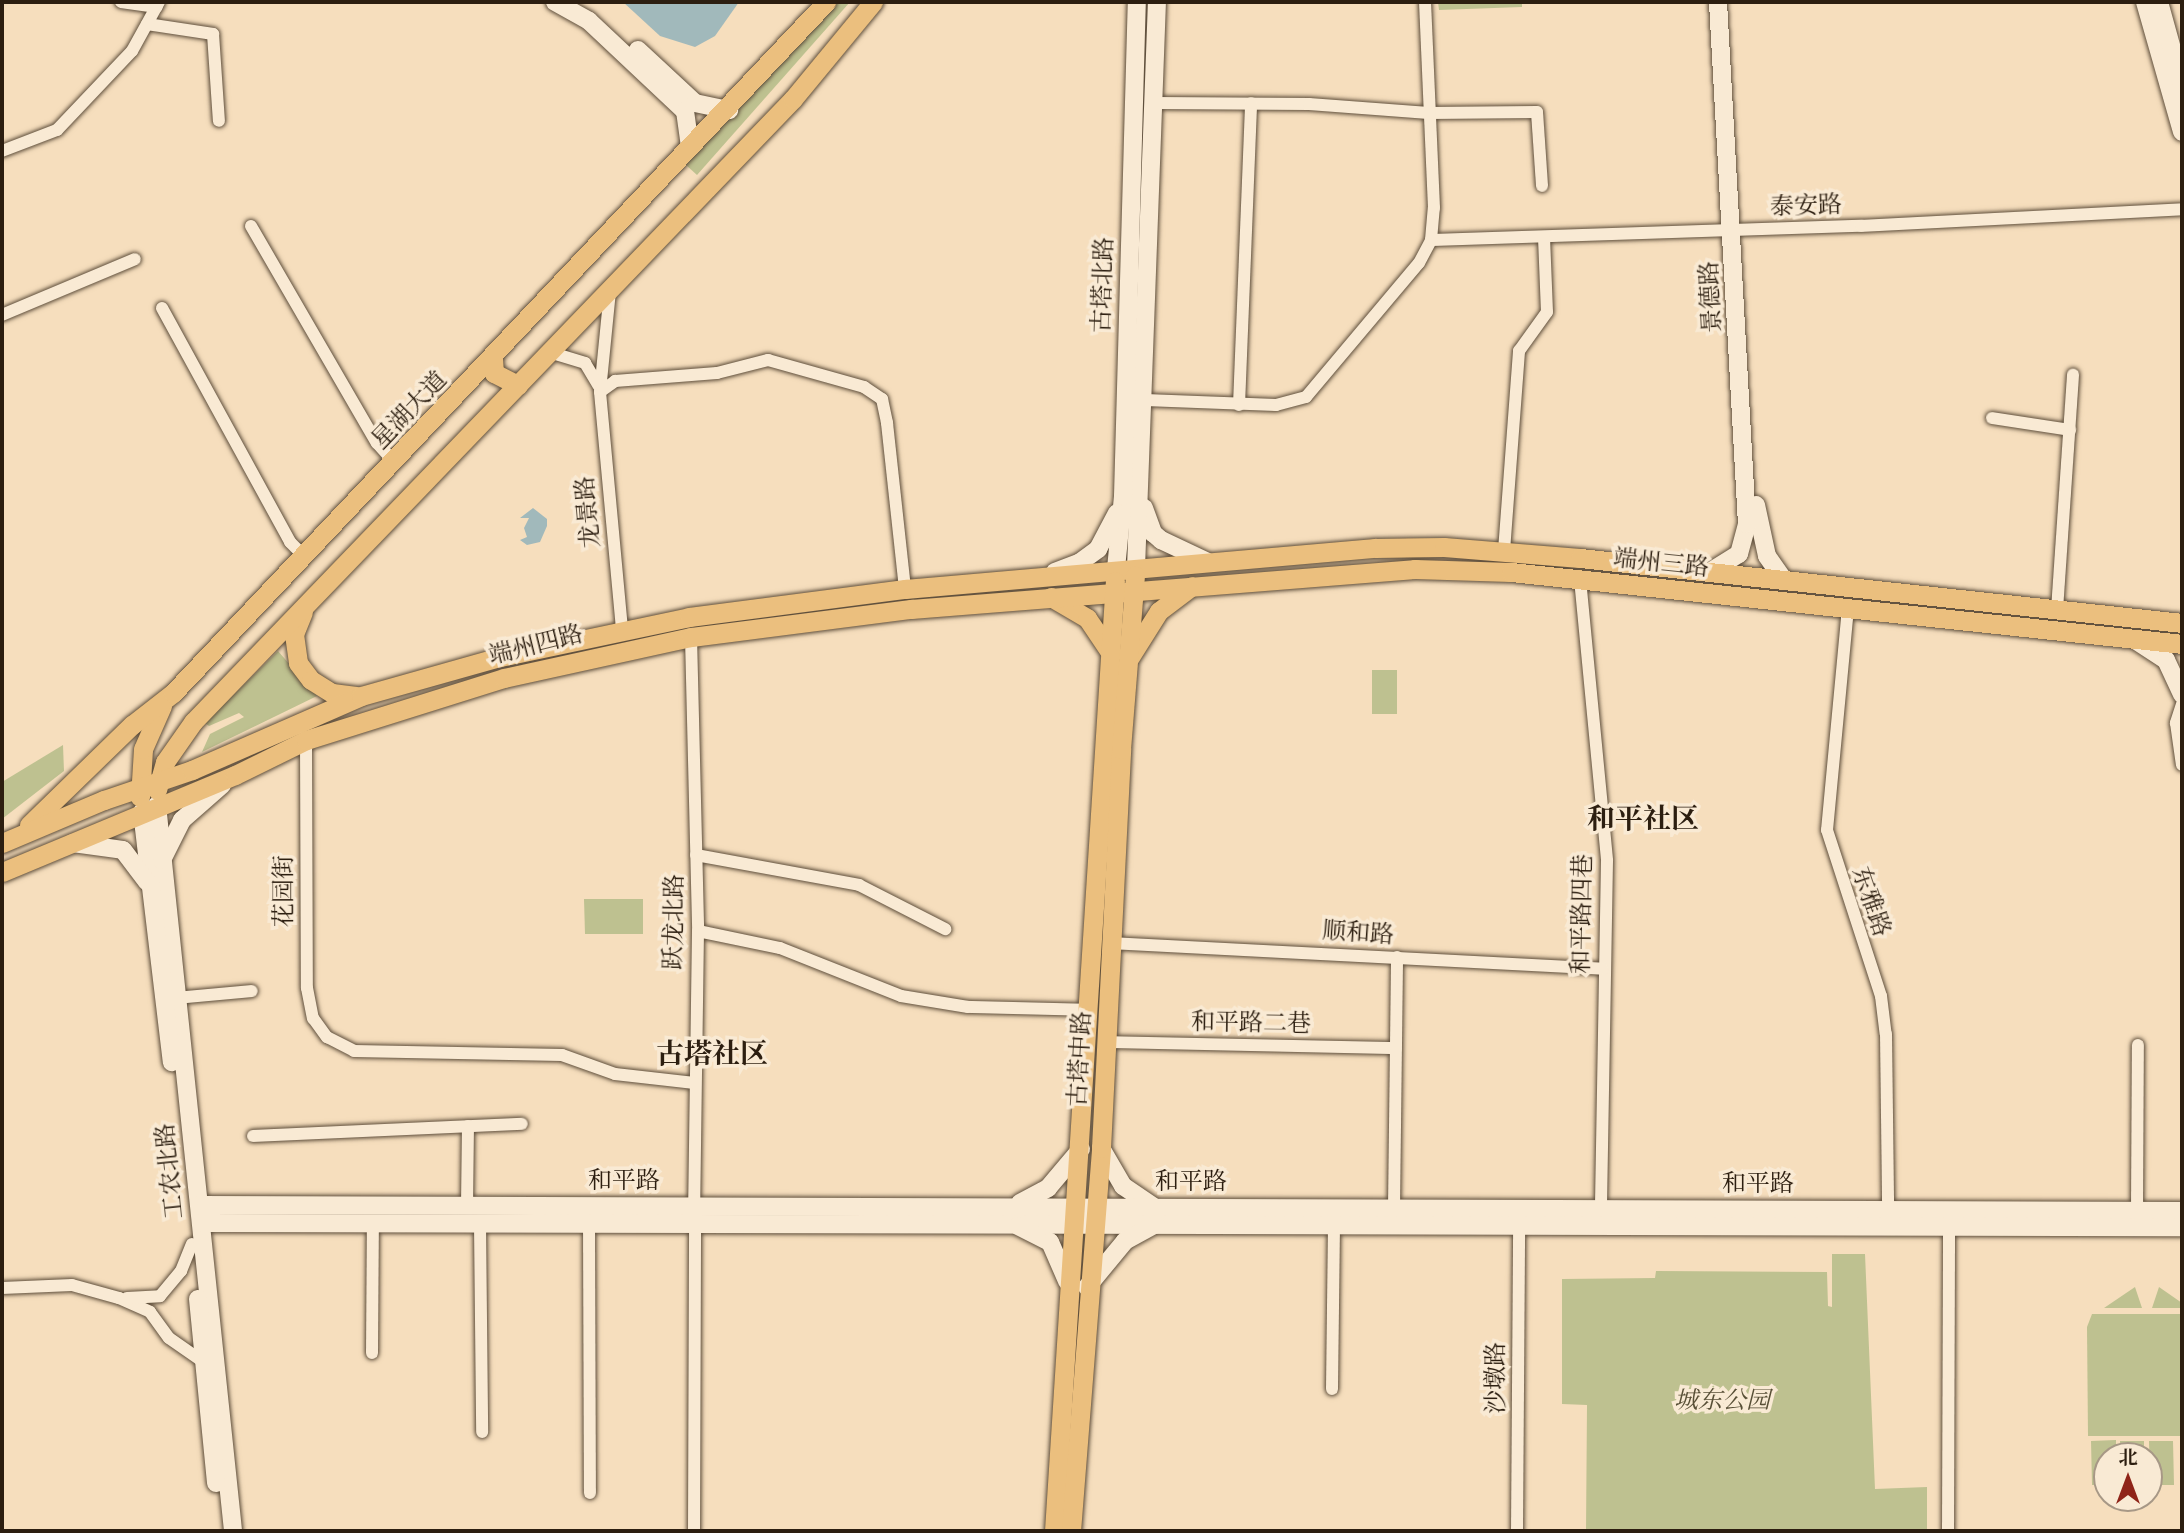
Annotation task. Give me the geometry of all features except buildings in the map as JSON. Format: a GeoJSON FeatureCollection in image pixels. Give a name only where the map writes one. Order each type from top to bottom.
{"type":"FeatureCollection","features":[{"type":"Feature","properties":{"kind":"main road"},"geometry":{"type":"LineString","coordinates":[[555,2],[589,21],[685,111],[690,148]]}},
{"type":"Feature","properties":{"kind":"main road"},"geometry":{"type":"LineString","coordinates":[[580,2],[695,103],[729,110]]}},
{"type":"Feature","properties":{"kind":"main road","name":"星湖大道"},"geometry":{"type":"LineString","coordinates":[[8,840],[132,725],[162,707],[690,148],[729,110],[826,2]]}},
{"type":"Feature","properties":{"kind":"main road"},"geometry":{"type":"LineString","coordinates":[[148,785],[185,732],[312,596],[793,99],[873,2]]}},
{"type":"Feature","properties":{"kind":"main road","name":"古塔北路"},"geometry":{"type":"LineString","coordinates":[[1126,568],[1123,496],[1137,2]]}},
{"type":"Feature","properties":{"kind":"main road","name":"古塔北路"},"geometry":{"type":"LineString","coordinates":[[1126,568],[1142,502],[1157,2]]}},
{"type":"Feature","properties":{"kind":"main road","name":"景德路"},"geometry":{"type":"LineString","coordinates":[[1718,2],[1758,525],[1767,556],[1784,580]]}},
{"type":"Feature","properties":{"kind":"main road","name":"景德路"},"geometry":{"type":"LineString","coordinates":[[1710,572],[1739,554],[1747,524],[1726,2]]}},
{"type":"Feature","properties":{"kind":"main road"},"geometry":{"type":"LineString","coordinates":[[2146,2],[2182,132]]}},
{"type":"Feature","properties":{"kind":"main road"},"geometry":{"type":"LineString","coordinates":[[2159,2],[2182,85]]}},
{"type":"Feature","properties":{"kind":"main road"},"geometry":{"type":"LineString","coordinates":[[493,359],[494,373],[518,385]]}},
{"type":"Feature","properties":{"kind":"main road"},"geometry":{"type":"LineString","coordinates":[[1049,575],[1079,564],[1098,549],[1123,496]]}},
{"type":"Feature","properties":{"kind":"main road"},"geometry":{"type":"LineString","coordinates":[[1142,502],[1153,533],[1172,547],[1209,562]]}},
{"type":"Feature","properties":{"kind":"main road","name":"端州三路"},"geometry":{"type":"LineString","coordinates":[[1126,568],[1375,548],[1504,551],[1784,580],[2009,614],[2182,644]]}},
{"type":"Feature","properties":{"kind":"main road"},"geometry":{"type":"LineString","coordinates":[[1124,590],[1126,568]]}},
{"type":"Feature","properties":{"kind":"main road","name":"端州四路"},"geometry":{"type":"LineString","coordinates":[[8,840],[361,696],[622,629],[828,598],[1126,568]]}},
{"type":"Feature","properties":{"kind":"main road","name":"端州三路"},"geometry":{"type":"LineString","coordinates":[[1124,590],[1415,569],[1580,579],[1848,608],[2009,614],[2057,610],[2182,623]]}},
{"type":"Feature","properties":{"kind":"main road"},"geometry":{"type":"LineString","coordinates":[[1127,661],[1159,611],[1198,583]]}},
{"type":"Feature","properties":{"kind":"main road","name":"端州四路"},"geometry":{"type":"LineString","coordinates":[[2,872],[235,775],[306,740],[505,678],[691,638],[831,620],[1124,590]]}},
{"type":"Feature","properties":{"kind":"main road","name":"古塔中路"},"geometry":{"type":"LineString","coordinates":[[1071,1531],[1072,1361],[1068,1281],[1084,1214],[1106,1042],[1111,943],[1112,749],[1109,651],[1124,590]]}},
{"type":"Feature","properties":{"kind":"main road","name":"古塔中路"},"geometry":{"type":"LineString","coordinates":[[1091,1149],[1088,1010],[1112,749],[1127,661],[1124,590]]}},
{"type":"Feature","properties":{"kind":"main road"},"geometry":{"type":"LineString","coordinates":[[312,596],[294,634],[298,663],[311,680],[332,693],[361,696]]}},
{"type":"Feature","properties":{"kind":"main road"},"geometry":{"type":"LineString","coordinates":[[1050,596],[1087,618],[1109,651]]}},
{"type":"Feature","properties":{"kind":"main road"},"geometry":{"type":"LineString","coordinates":[[828,598],[831,620]]}},
{"type":"Feature","properties":{"kind":"main road"},"geometry":{"type":"LineString","coordinates":[[2122,635],[2166,660],[2182,694]]}},
{"type":"Feature","properties":{"kind":"main road"},"geometry":{"type":"LineString","coordinates":[[162,707],[159,730],[167,736],[185,732]]}},
{"type":"Feature","properties":{"kind":"main road"},"geometry":{"type":"LineString","coordinates":[[150,809],[146,737],[162,707]]}},
{"type":"Feature","properties":{"kind":"main road"},"geometry":{"type":"LineString","coordinates":[[259,739],[268,758]]}},
{"type":"Feature","properties":{"kind":"main road"},"geometry":{"type":"LineString","coordinates":[[161,863],[191,809],[235,775]]}},
{"type":"Feature","properties":{"kind":"main road","name":"工农北路"},"geometry":{"type":"LineString","coordinates":[[150,809],[161,863],[201,1214],[233,1531]]}},
{"type":"Feature","properties":{"kind":"main road","name":"工农北路"},"geometry":{"type":"LineString","coordinates":[[150,809],[150,888],[192,1244],[221,1531]]}},
{"type":"Feature","properties":{"kind":"main road"},"geometry":{"type":"LineString","coordinates":[[56,819],[68,843],[123,850],[139,866],[150,888]]}},
{"type":"Feature","properties":{"kind":"main road"},"geometry":{"type":"LineString","coordinates":[[1004,1214],[1048,1188],[1091,1149],[1123,1186],[1157,1215],[1125,1241],[1087,1287]]}},
{"type":"Feature","properties":{"kind":"main road","name":"和平路"},"geometry":{"type":"LineString","coordinates":[[201,1214],[467,1206],[694,1215],[1084,1214],[1334,1224],[1519,1225],[2182,1211]]}},
{"type":"Feature","properties":{"kind":"main road","name":"和平路"},"geometry":{"type":"LineString","coordinates":[[1157,1215],[1394,1208],[1888,1209],[1949,1218],[2182,1227]]}},
{"type":"Feature","properties":{"kind":"main road","name":"和平路"},"geometry":{"type":"LineString","coordinates":[[201,1214],[373,1224],[589,1224],[694,1215]]}},
{"type":"Feature","properties":{"kind":"main road"},"geometry":{"type":"LineString","coordinates":[[1004,1214],[1050,1242],[1068,1281]]}},
{"type":"Feature","properties":{"kind":"main road","name":"古塔中路"},"geometry":{"type":"LineString","coordinates":[[1054,1531],[1072,1361],[1087,1287],[1084,1214]]}},
{"type":"Feature","properties":{"kind":"street"},"geometry":{"type":"LineString","coordinates":[[2,151],[57,130],[118,68],[158,4],[121,2]]}},
{"type":"Feature","properties":{"kind":"street"},"geometry":{"type":"LineString","coordinates":[[1145,400],[1239,405],[1294,401],[1317,387],[1419,263],[1431,240],[1434,208],[1425,2]]}},
{"type":"Feature","properties":{"kind":"street"},"geometry":{"type":"LineString","coordinates":[[147,24],[213,34],[219,121]]}},
{"type":"Feature","properties":{"kind":"street"},"geometry":{"type":"LineString","coordinates":[[1155,103],[1251,103],[1429,113],[1537,112],[1542,186]]}},
{"type":"Feature","properties":{"kind":"street"},"geometry":{"type":"LineString","coordinates":[[1239,405],[1251,103]]}},
{"type":"Feature","properties":{"kind":"street","name":"泰安路"},"geometry":{"type":"LineString","coordinates":[[1431,240],[1737,230],[2182,209]]}},
{"type":"Feature","properties":{"kind":"street"},"geometry":{"type":"LineString","coordinates":[[251,226],[377,443],[394,463]]}},
{"type":"Feature","properties":{"kind":"street"},"geometry":{"type":"LineString","coordinates":[[1504,551],[1519,351],[1547,312],[1544,237]]}},
{"type":"Feature","properties":{"kind":"street"},"geometry":{"type":"LineString","coordinates":[[2,315],[135,259]]}},
{"type":"Feature","properties":{"kind":"street"},"geometry":{"type":"LineString","coordinates":[[600,392],[612,284]]}},
{"type":"Feature","properties":{"kind":"street"},"geometry":{"type":"LineString","coordinates":[[162,308],[290,542],[304,556]]}},
{"type":"Feature","properties":{"kind":"street"},"geometry":{"type":"LineString","coordinates":[[550,352],[585,363],[600,392]]}},
{"type":"Feature","properties":{"kind":"street"},"geometry":{"type":"LineString","coordinates":[[600,392],[615,381],[717,373],[768,360],[864,387],[882,399],[887,423],[905,589]]}},
{"type":"Feature","properties":{"kind":"street"},"geometry":{"type":"LineString","coordinates":[[2057,610],[2073,375]]}},
{"type":"Feature","properties":{"kind":"street","name":"龙景路"},"geometry":{"type":"LineString","coordinates":[[600,392],[622,629]]}},
{"type":"Feature","properties":{"kind":"street"},"geometry":{"type":"LineString","coordinates":[[1992,418],[2070,430]]}},
{"type":"Feature","properties":{"kind":"street","name":"和平路四巷"},"geometry":{"type":"LineString","coordinates":[[1580,579],[1607,861],[1602,969],[1601,1209]]}},
{"type":"Feature","properties":{"kind":"street","name":"东雅路"},"geometry":{"type":"LineString","coordinates":[[1848,608],[1827,830],[1881,996],[1886,1034],[1888,1209]]}},
{"type":"Feature","properties":{"kind":"street","name":"跃龙北路"},"geometry":{"type":"LineString","coordinates":[[691,638],[698,931],[694,1083],[694,1531]]}},
{"type":"Feature","properties":{"kind":"street"},"geometry":{"type":"LineString","coordinates":[[2182,704],[2176,723],[2182,765]]}},
{"type":"Feature","properties":{"kind":"street","name":"花园街"},"geometry":{"type":"LineString","coordinates":[[306,740],[307,988],[313,1018],[327,1037],[354,1051],[562,1055],[615,1074],[694,1083]]}},
{"type":"Feature","properties":{"kind":"street"},"geometry":{"type":"LineString","coordinates":[[696,855],[859,885],[945,929]]}},
{"type":"Feature","properties":{"kind":"street"},"geometry":{"type":"LineString","coordinates":[[698,931],[780,948],[867,986],[920,1000],[968,1007],[1088,1010]]}},
{"type":"Feature","properties":{"kind":"street","name":"顺和路"},"geometry":{"type":"LineString","coordinates":[[1111,943],[1602,969]]}},
{"type":"Feature","properties":{"kind":"street"},"geometry":{"type":"LineString","coordinates":[[1394,1208],[1397,957]]}},
{"type":"Feature","properties":{"kind":"street"},"geometry":{"type":"LineString","coordinates":[[176,998],[252,991]]}},
{"type":"Feature","properties":{"kind":"street","name":"和平路二巷"},"geometry":{"type":"LineString","coordinates":[[1106,1042],[1396,1048]]}},
{"type":"Feature","properties":{"kind":"street"},"geometry":{"type":"LineString","coordinates":[[2137,1211],[2138,1045]]}},
{"type":"Feature","properties":{"kind":"street"},"geometry":{"type":"LineString","coordinates":[[253,1136],[522,1124]]}},
{"type":"Feature","properties":{"kind":"street"},"geometry":{"type":"LineString","coordinates":[[467,1206],[468,1126]]}},
{"type":"Feature","properties":{"kind":"street"},"geometry":{"type":"LineString","coordinates":[[1948,1531],[1949,1218]]}},
{"type":"Feature","properties":{"kind":"street"},"geometry":{"type":"LineString","coordinates":[[372,1353],[373,1224]]}},
{"type":"Feature","properties":{"kind":"street"},"geometry":{"type":"LineString","coordinates":[[480,1224],[482,1432]]}},
{"type":"Feature","properties":{"kind":"street"},"geometry":{"type":"LineString","coordinates":[[589,1224],[590,1493]]}},
{"type":"Feature","properties":{"kind":"street"},"geometry":{"type":"LineString","coordinates":[[1332,1389],[1334,1224]]}},
{"type":"Feature","properties":{"kind":"street","name":"沙墩路"},"geometry":{"type":"LineString","coordinates":[[1517,1531],[1519,1225]]}},
{"type":"Feature","properties":{"kind":"street"},"geometry":{"type":"LineString","coordinates":[[119,1298],[160,1296],[181,1271],[192,1244]]}},
{"type":"Feature","properties":{"kind":"street"},"geometry":{"type":"LineString","coordinates":[[2,1288],[72,1285],[119,1298],[150,1312],[169,1338],[202,1361]]}},
{"type":"Feature","properties":{"kind":"green space"},"geometry":{"type":"Polygon","coordinates":[[[830,2],[850,2],[697,175],[686,165],[830,2]]]}},
{"type":"Feature","properties":{"kind":"green space"},"geometry":{"type":"Polygon","coordinates":[[[1438,2],[1522,2],[1522,7],[1439,10],[1438,2]]]}},
{"type":"Feature","properties":{"kind":"green space"},"geometry":{"type":"Polygon","coordinates":[[[278,651],[317,696],[202,752],[210,734],[244,717],[239,713],[209,726],[205,723],[278,651]]]}},
{"type":"Feature","properties":{"kind":"green space"},"geometry":{"type":"Polygon","coordinates":[[[1372,670],[1397,670],[1397,714],[1372,714],[1372,670]]]}},
{"type":"Feature","properties":{"kind":"green space"},"geometry":{"type":"Polygon","coordinates":[[[63,745],[64,771],[2,819],[2,782],[63,745]]]}},
{"type":"Feature","properties":{"kind":"green space"},"geometry":{"type":"Polygon","coordinates":[[[584,899],[643,899],[643,934],[585,934],[584,899]]]}},
{"type":"Feature","properties":{"kind":"green space","name":"城东公园"},"geometry":{"type":"Polygon","coordinates":[[[1832,1254],[1865,1254],[1875,1489],[1927,1487],[1927,1531],[1586,1531],[1587,1405],[1562,1404],[1562,1279],[1655,1278],[1656,1271],[1827,1272],[1828,1306],[1832,1307],[1832,1254]]]}},
{"type":"Feature","properties":{"kind":"green space"},"geometry":{"type":"Polygon","coordinates":[[[2135,1287],[2142,1308],[2104,1308],[2135,1287]]]}},
{"type":"Feature","properties":{"kind":"green space"},"geometry":{"type":"Polygon","coordinates":[[[2159,1287],[2182,1303],[2182,1308],[2152,1308],[2159,1287]]]}},
{"type":"Feature","properties":{"kind":"green space"},"geometry":{"type":"Polygon","coordinates":[[[2092,1314],[2182,1314],[2182,1436],[2088,1436],[2087,1327],[2092,1314]]]}},
{"type":"Feature","properties":{"kind":"green space"},"geometry":{"type":"Polygon","coordinates":[[[2116,1440],[2093,1442],[2093,1485],[2092,1485],[2091,1441],[2116,1440]]]}},
{"type":"Feature","properties":{"kind":"green space"},"geometry":{"type":"Polygon","coordinates":[[[2173,1441],[2174,1485],[2163,1485],[2163,1442],[2149,1442],[2173,1441]]]}},
{"type":"Feature","properties":{"kind":"water"},"geometry":{"type":"Polygon","coordinates":[[[623,2],[739,2],[715,36],[695,47],[660,36],[623,2]]]}},
{"type":"Feature","properties":{"kind":"water"},"geometry":{"type":"Polygon","coordinates":[[[533,508],[547,519],[547,526],[540,542],[527,545],[520,540],[527,537],[524,528],[529,518],[520,518],[533,508]]]}},
{"type":"Feature","properties":{"kind":"district","name":"和平社区"},"geometry":{"type":"Point","coordinates":[1643,820]}},
{"type":"Feature","properties":{"kind":"district","name":"古塔社区"},"geometry":{"type":"Point","coordinates":[712,1055]}}]}
